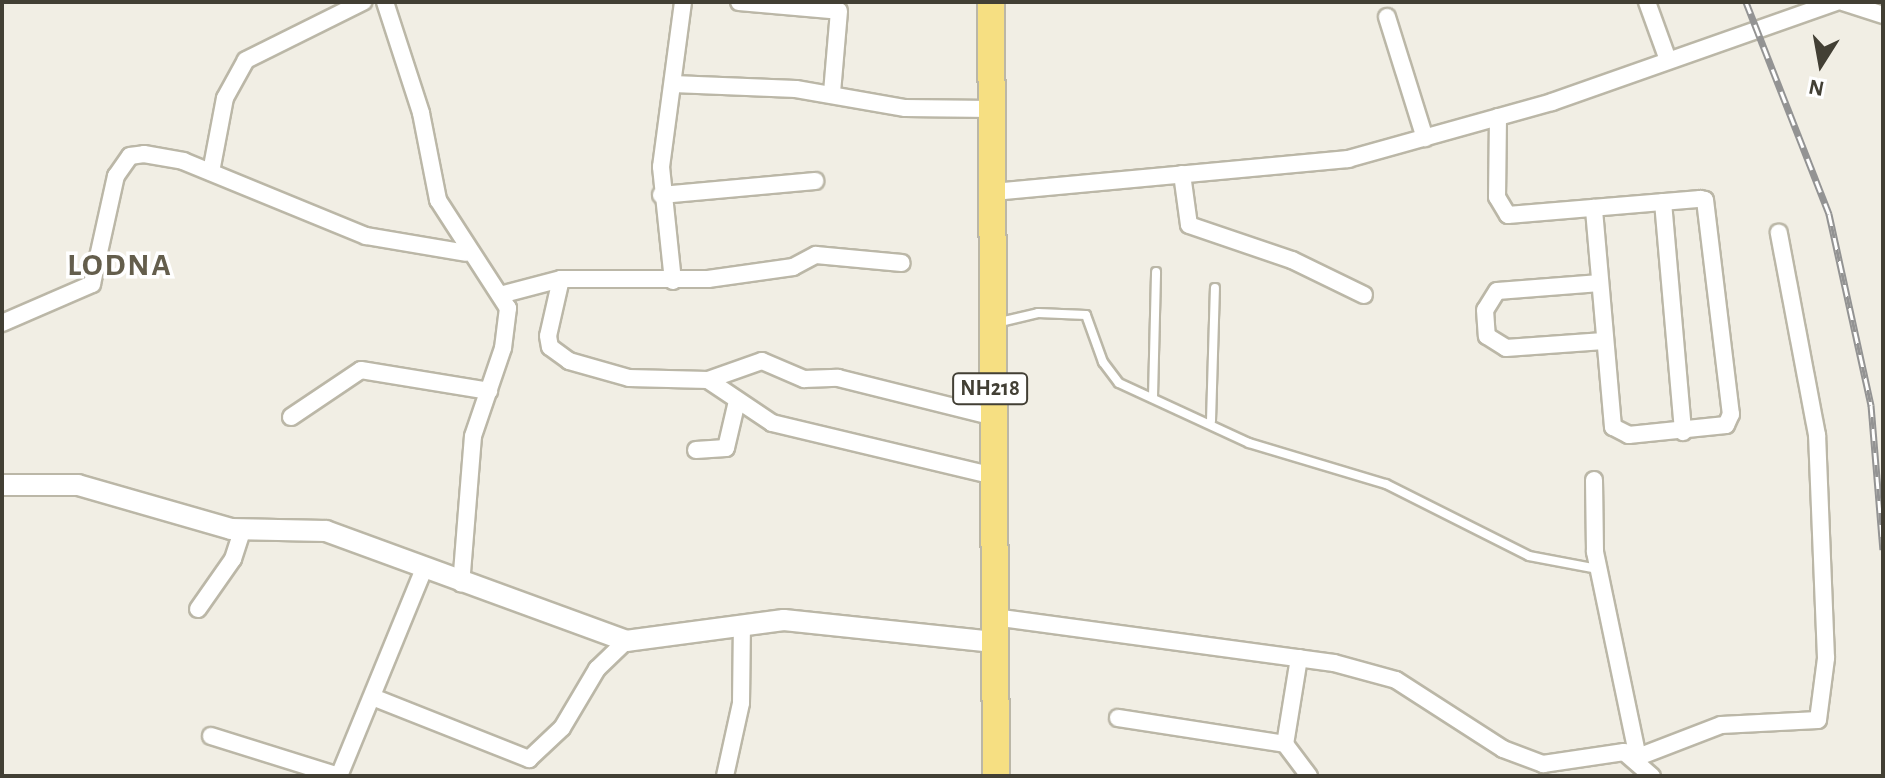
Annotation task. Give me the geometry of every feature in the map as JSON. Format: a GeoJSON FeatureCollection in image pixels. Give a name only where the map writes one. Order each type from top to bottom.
{"type":"FeatureCollection","features":[{"type":"Feature","properties":{"kind":"highway","name":"NH218"},"geometry":{"type":"LineString","coordinates":[[991,2],[993,192],[990,475],[996,776]]}},
{"type":"Feature","properties":{"kind":"street"},"geometry":{"type":"LineString","coordinates":[[211,172],[225,98],[246,60],[363,2]]}},
{"type":"Feature","properties":{"kind":"street"},"geometry":{"type":"LineString","coordinates":[[385,2],[421,113],[438,200],[466,253],[500,295],[508,319],[471,450],[461,584]]}},
{"type":"Feature","properties":{"kind":"street"},"geometry":{"type":"LineString","coordinates":[[673,281],[676,253],[661,195],[683,2]]}},
{"type":"Feature","properties":{"kind":"street"},"geometry":{"type":"LineString","coordinates":[[739,2],[839,11],[832,93]]}},
{"type":"Feature","properties":{"kind":"street"},"geometry":{"type":"LineString","coordinates":[[1647,2],[1668,60]]}},
{"type":"Feature","properties":{"kind":"street"},"geometry":{"type":"LineString","coordinates":[[993,192],[1348,159],[1498,117],[1668,60],[1806,6],[1836,2]]}},
{"type":"Feature","properties":{"kind":"street"},"geometry":{"type":"LineString","coordinates":[[1843,2],[1881,11]]}},
{"type":"Feature","properties":{"kind":"street"},"geometry":{"type":"LineString","coordinates":[[1387,17],[1425,138]]}},
{"type":"Feature","properties":{"kind":"street"},"geometry":{"type":"LineString","coordinates":[[673,84],[832,93],[905,108],[992,109]]}},
{"type":"Feature","properties":{"kind":"street"},"geometry":{"type":"LineString","coordinates":[[1498,117],[1501,211],[1594,208],[1700,199],[1709,206],[1731,414],[1718,429],[1629,435],[1613,427],[1594,208]]}},
{"type":"Feature","properties":{"kind":"street"},"geometry":{"type":"LineString","coordinates":[[2,323],[92,284],[116,176],[130,156],[211,172],[366,236],[466,253]]}},
{"type":"Feature","properties":{"kind":"street"},"geometry":{"type":"LineString","coordinates":[[1182,174],[1189,225],[1292,260],[1364,295]]}},
{"type":"Feature","properties":{"kind":"street"},"geometry":{"type":"LineString","coordinates":[[661,195],[815,181]]}},
{"type":"Feature","properties":{"kind":"street"},"geometry":{"type":"LineString","coordinates":[[1663,202],[1683,432]]}},
{"type":"Feature","properties":{"kind":"street"},"geometry":{"type":"LineString","coordinates":[[2,485],[78,485],[197,524],[243,529],[326,531],[461,584],[626,641],[742,625],[852,624],[994,629],[1299,658],[1396,680],[1503,749],[1543,764],[1624,752],[1638,757],[1721,725],[1818,720],[1826,658],[1817,435],[1779,233]]}},
{"type":"Feature","properties":{"kind":"street"},"geometry":{"type":"LineString","coordinates":[[500,295],[561,279],[673,281],[793,267],[816,255],[902,263]]}},
{"type":"Feature","properties":{"kind":"street"},"geometry":{"type":"LineString","coordinates":[[561,279],[548,336],[557,356],[629,378],[708,380],[762,361],[804,379],[838,378],[990,416]]}},
{"type":"Feature","properties":{"kind":"street"},"geometry":{"type":"LineString","coordinates":[[1600,283],[1497,291],[1485,310],[1487,336],[1506,348],[1604,341]]}},
{"type":"Feature","properties":{"kind":"street"},"geometry":{"type":"LineString","coordinates":[[291,417],[361,370],[489,391]]}},
{"type":"Feature","properties":{"kind":"street"},"geometry":{"type":"LineString","coordinates":[[708,380],[772,423],[990,475]]}},
{"type":"Feature","properties":{"kind":"street"},"geometry":{"type":"LineString","coordinates":[[696,450],[726,448],[737,401]]}},
{"type":"Feature","properties":{"kind":"street"},"geometry":{"type":"LineString","coordinates":[[1594,480],[1598,569],[1638,757],[1652,776]]}},
{"type":"Feature","properties":{"kind":"street"},"geometry":{"type":"LineString","coordinates":[[198,609],[233,559],[243,529]]}},
{"type":"Feature","properties":{"kind":"street"},"geometry":{"type":"LineString","coordinates":[[211,736],[339,776],[375,698],[424,569]]}},
{"type":"Feature","properties":{"kind":"street"},"geometry":{"type":"LineString","coordinates":[[725,776],[741,703],[742,625]]}},
{"type":"Feature","properties":{"kind":"street"},"geometry":{"type":"LineString","coordinates":[[375,698],[529,759],[541,753],[597,669],[626,641]]}},
{"type":"Feature","properties":{"kind":"street"},"geometry":{"type":"LineString","coordinates":[[1285,744],[1299,658]]}},
{"type":"Feature","properties":{"kind":"street"},"geometry":{"type":"LineString","coordinates":[[1118,718],[1285,744],[1309,776]]}},
{"type":"Feature","properties":{"kind":"lane"},"geometry":{"type":"LineString","coordinates":[[1153,397],[1156,272]]}},
{"type":"Feature","properties":{"kind":"lane"},"geometry":{"type":"LineString","coordinates":[[1211,421],[1215,288]]}},
{"type":"Feature","properties":{"kind":"lane"},"geometry":{"type":"LineString","coordinates":[[991,324],[1038,313],[1086,315],[1109,374],[1153,397],[1211,421],[1249,443],[1386,484],[1529,556],[1598,569]]}},
{"type":"Feature","properties":{"kind":"railway"},"geometry":{"type":"LineString","coordinates":[[1746,2],[1829,214],[1871,405],[1883,550]]}},
{"type":"Feature","properties":{"kind":"district","name":"LODNA"},"geometry":{"type":"Point","coordinates":[120,265]}}]}
